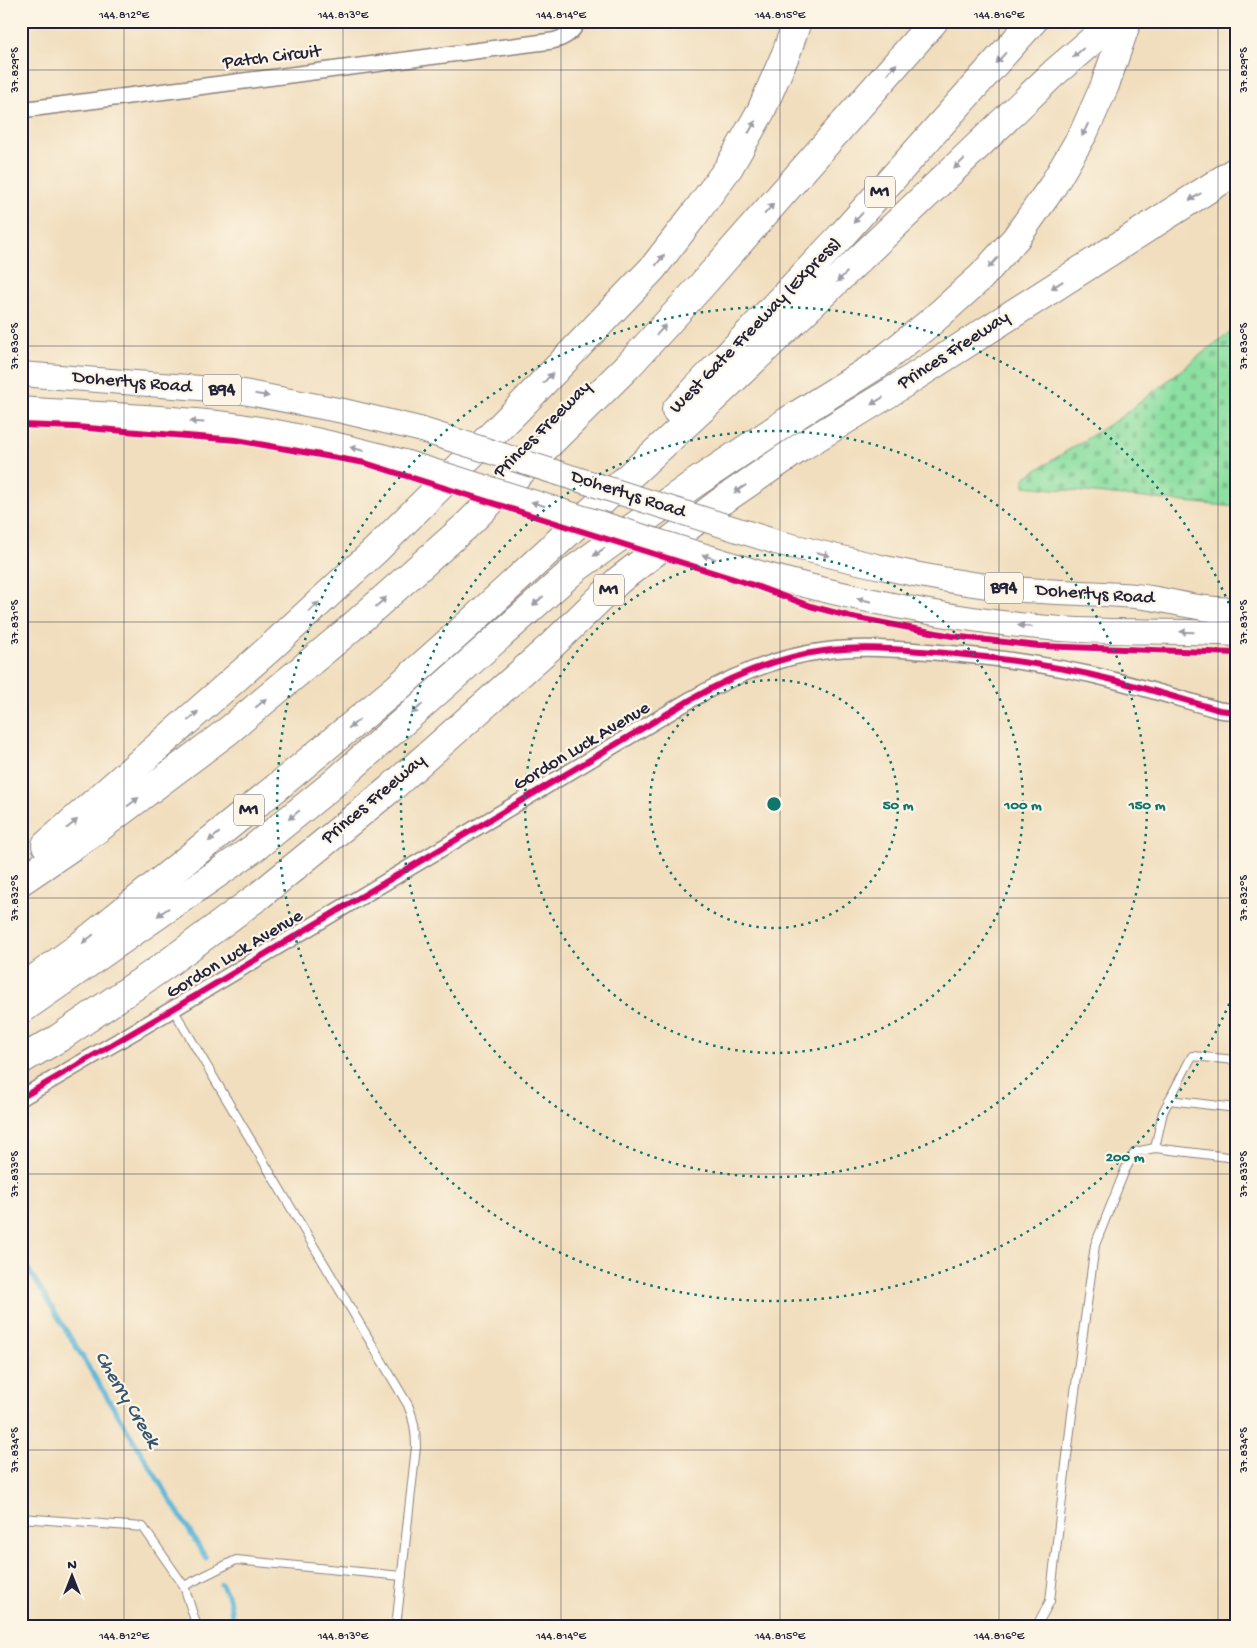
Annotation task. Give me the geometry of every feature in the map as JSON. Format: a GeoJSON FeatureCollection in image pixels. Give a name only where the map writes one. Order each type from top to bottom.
{"type":"FeatureCollection","features":[{"type":"Feature","properties":{"kind":"highway"},"geometry":{"type":"LineString","coordinates":[[21,867],[262,655],[375,551],[514,413],[653,268],[729,167],[761,112],[788,50],[797,21]]}},
{"type":"Feature","properties":{"kind":"highway","name":"Princes Freeway"},"geometry":{"type":"LineString","coordinates":[[21,881],[95,831],[228,731],[344,634],[467,525],[628,366],[701,286],[934,21]]}},
{"type":"Feature","properties":{"kind":"highway","name":"West Gate Freeway (Express)"},"geometry":{"type":"LineString","coordinates":[[470,623],[835,243],[1033,21]]}},
{"type":"Feature","properties":{"kind":"highway"},"geometry":{"type":"LineString","coordinates":[[470,623],[714,398],[1054,73],[1115,21]]}},
{"type":"Feature","properties":{"kind":"highway"},"geometry":{"type":"LineString","coordinates":[[21,1010],[254,848],[333,784],[576,569],[695,483],[876,365],[932,321],[981,277],[1016,238],[1052,187],[1084,132],[1105,85],[1127,21]]}},
{"type":"Feature","properties":{"kind":"highway","name":"Princes Freeway"},"geometry":{"type":"LineString","coordinates":[[21,1060],[59,1038],[156,971],[260,895],[390,789],[550,647],[619,580],[719,503],[801,448],[1236,171]]}},
{"type":"Feature","properties":{"kind":"highway","name":"M1"},"geometry":{"type":"LineString","coordinates":[[21,988],[88,939],[290,776],[397,688],[470,623]]}},
{"type":"Feature","properties":{"kind":"main road","name":"Dohertys Road"},"geometry":{"type":"LineString","coordinates":[[21,374],[238,391],[317,405],[420,429],[776,542],[880,567],[973,584],[1032,591],[1145,597],[1208,609],[1236,609]]}},
{"type":"Feature","properties":{"kind":"main road","name":"Dohertys Road"},"geometry":{"type":"LineString","coordinates":[[21,409],[225,424],[350,447],[404,462],[756,572],[816,589],[891,606],[985,622],[1064,629],[1236,634]]}},
{"type":"Feature","properties":{"kind":"street","name":"Patch Circuit"},"geometry":{"type":"LineString","coordinates":[[21,110],[552,41],[564,38],[574,30],[578,21]]}},
{"type":"Feature","properties":{"kind":"street","name":"Gordon Luck Avenue"},"geometry":{"type":"LineString","coordinates":[[21,1098],[690,700],[728,679],[779,661],[823,651],[864,648],[977,656],[1009,660],[1111,680],[1219,710],[1236,712]]}},
{"type":"Feature","properties":{"kind":"street","name":"Gordon Luck Avenue"},"geometry":{"type":"LineString","coordinates":[[1219,710],[1236,718]]}},
{"type":"Feature","properties":{"kind":"lane"},"geometry":{"type":"LineString","coordinates":[[173,1009],[408,1405],[414,1419],[416,1447],[396,1627]]}},
{"type":"Feature","properties":{"kind":"lane"},"geometry":{"type":"LineString","coordinates":[[1155,1148],[1163,1112],[1192,1056],[1236,1060]]}},
{"type":"Feature","properties":{"kind":"lane"},"geometry":{"type":"LineString","coordinates":[[1169,1100],[1236,1108]]}},
{"type":"Feature","properties":{"kind":"lane"},"geometry":{"type":"LineString","coordinates":[[1036,1627],[1050,1601],[1095,1245],[1126,1170],[1135,1152],[1155,1148],[1236,1158]]}},
{"type":"Feature","properties":{"kind":"lane"},"geometry":{"type":"LineString","coordinates":[[21,1518],[143,1528],[184,1586],[197,1627]]}},
{"type":"Feature","properties":{"kind":"lane"},"geometry":{"type":"LineString","coordinates":[[184,1586],[236,1560],[402,1576]]}},
{"type":"Feature","properties":{"kind":"green space"},"geometry":{"type":"Polygon","coordinates":[[[1236,327],[1236,507],[1024,486],[1024,478],[1121,417],[1236,327]]]}},
{"type":"Feature","properties":{"kind":"waterway","name":"Cherry Creek"},"geometry":{"type":"LineString","coordinates":[[21,1257],[206,1558]]}},
{"type":"Feature","properties":{"kind":"waterway","name":"Cherry Creek"},"geometry":{"type":"LineString","coordinates":[[221,1584],[229,1598],[234,1627]]}},
{"type":"Feature","properties":{"kind":"cycle path"},"geometry":{"type":"LineString","coordinates":[[21,425],[75,427],[236,440],[365,463],[753,585],[810,606],[852,617],[952,636],[1039,646],[1236,653]]}},
{"type":"Feature","properties":{"kind":"cycle path"},"geometry":{"type":"LineString","coordinates":[[21,1098],[690,700],[722,683],[772,663],[806,654],[851,649],[906,650],[979,656],[1024,662],[1091,675],[1219,710],[1236,712]]}}]}
